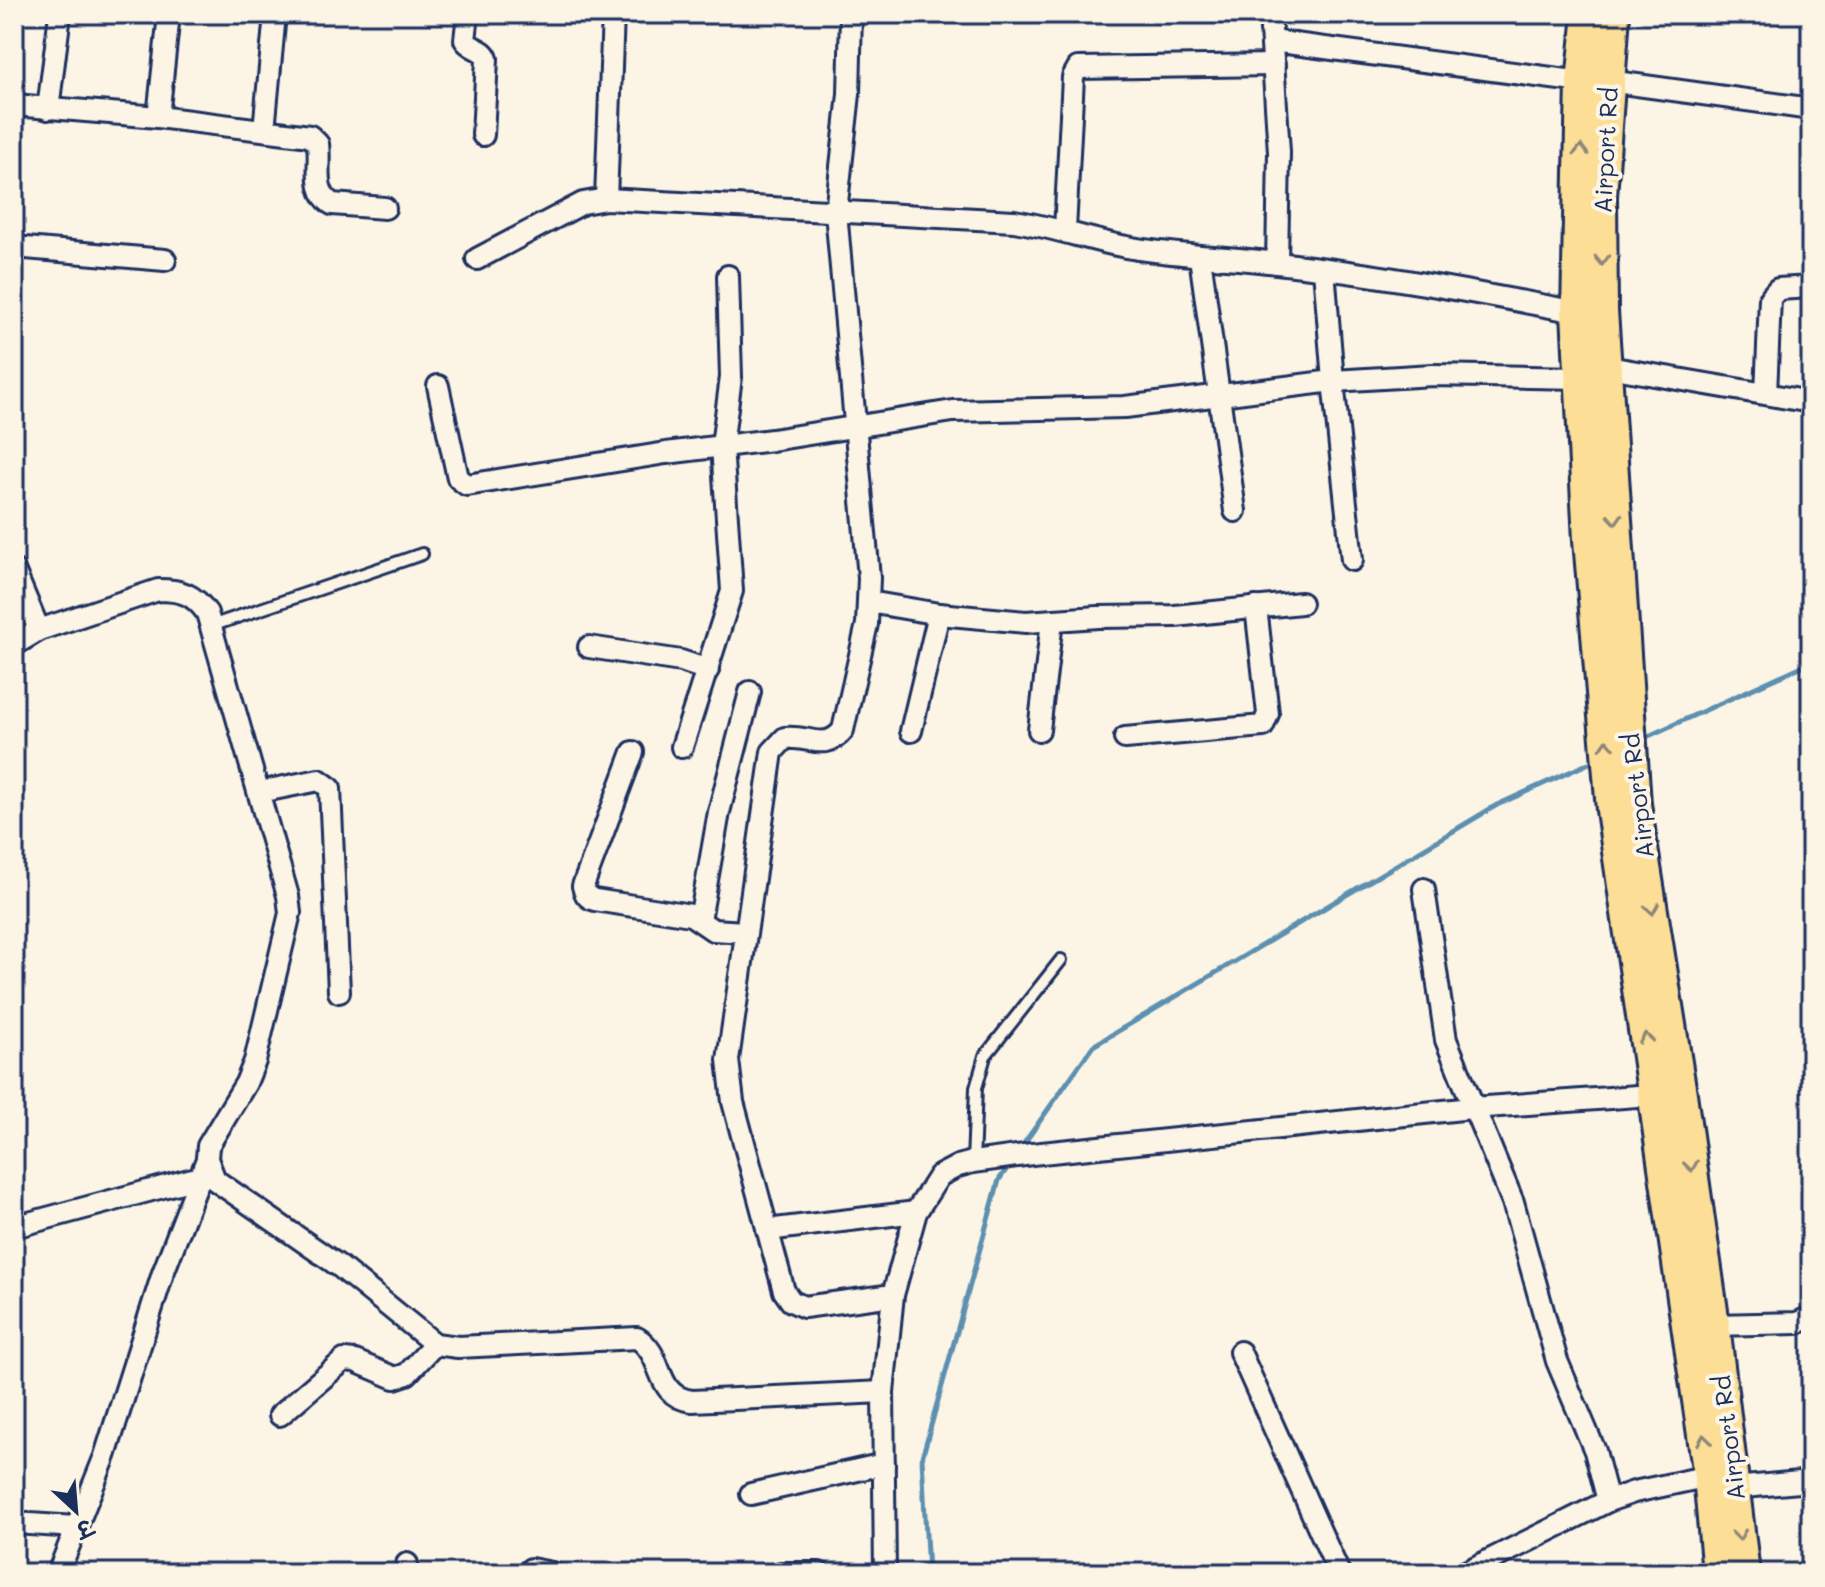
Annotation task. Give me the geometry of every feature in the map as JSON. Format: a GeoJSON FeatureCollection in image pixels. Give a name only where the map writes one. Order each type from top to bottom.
{"type":"FeatureCollection","features":[{"type":"Feature","properties":{"kind":"main road"},"geometry":{"type":"LineString","coordinates":[[1589,14],[1595,81],[1577,312],[1595,372]]}},
{"type":"Feature","properties":{"kind":"main road","name":"Airport Rd"},"geometry":{"type":"LineString","coordinates":[[1614,14],[1595,81],[1601,197],[1602,311],[1595,372],[1589,540],[1614,681],[1624,807],[1668,1094],[1714,1325],[1721,1482],[1744,1573]]}},
{"type":"Feature","properties":{"kind":"main road"},"geometry":{"type":"LineString","coordinates":[[1668,1094],[1721,1482],[1718,1573]]}},
{"type":"Feature","properties":{"kind":"street"},"geometry":{"type":"LineString","coordinates":[[48,109],[60,14]]}},
{"type":"Feature","properties":{"kind":"street"},"geometry":{"type":"LineString","coordinates":[[158,117],[169,14]]}},
{"type":"Feature","properties":{"kind":"street"},"geometry":{"type":"LineString","coordinates":[[264,130],[275,14]]}},
{"type":"Feature","properties":{"kind":"street"},"geometry":{"type":"LineString","coordinates":[[468,14],[465,40],[483,52],[487,59],[483,135]]}},
{"type":"Feature","properties":{"kind":"street"},"geometry":{"type":"LineString","coordinates":[[606,199],[613,14]]}},
{"type":"Feature","properties":{"kind":"street"},"geometry":{"type":"LineString","coordinates":[[851,14],[849,94],[836,212],[869,602],[867,624],[843,730],[833,741],[826,743],[785,738],[772,752],[729,1038],[729,1083],[784,1291],[798,1306],[893,1295]]}},
{"type":"Feature","properties":{"kind":"street"},"geometry":{"type":"LineString","coordinates":[[1270,14],[1280,204],[1277,263]]}},
{"type":"Feature","properties":{"kind":"street"},"geometry":{"type":"LineString","coordinates":[[1272,41],[1811,109]]}},
{"type":"Feature","properties":{"kind":"street"},"geometry":{"type":"LineString","coordinates":[[1065,230],[1073,77],[1078,68],[1274,65]]}},
{"type":"Feature","properties":{"kind":"street"},"geometry":{"type":"LineString","coordinates":[[14,105],[158,117],[310,136],[315,139],[319,149],[319,183],[325,200],[332,204],[385,208]]}},
{"type":"Feature","properties":{"kind":"street"},"geometry":{"type":"LineString","coordinates":[[477,259],[583,203],[606,199],[976,217],[1065,230],[1132,248],[1407,280],[1577,312]]}},
{"type":"Feature","properties":{"kind":"street"},"geometry":{"type":"LineString","coordinates":[[14,247],[165,260]]}},
{"type":"Feature","properties":{"kind":"street"},"geometry":{"type":"LineString","coordinates":[[1200,257],[1235,511]]}},
{"type":"Feature","properties":{"kind":"street"},"geometry":{"type":"LineString","coordinates":[[1324,269],[1352,560]]}},
{"type":"Feature","properties":{"kind":"street"},"geometry":{"type":"LineString","coordinates":[[682,747],[728,606],[732,583],[722,446],[731,377],[728,276]]}},
{"type":"Feature","properties":{"kind":"street"},"geometry":{"type":"LineString","coordinates":[[1766,394],[1770,298],[1778,289],[1811,287]]}},
{"type":"Feature","properties":{"kind":"street"},"geometry":{"type":"LineString","coordinates":[[438,386],[458,478],[467,485],[953,411],[1125,407],[1333,381],[1463,374],[1595,372],[1811,402]]}},
{"type":"Feature","properties":{"kind":"street"},"geometry":{"type":"LineString","coordinates":[[14,570],[39,630]]}},
{"type":"Feature","properties":{"kind":"street"},"geometry":{"type":"LineString","coordinates":[[14,645],[39,630],[148,593],[167,590],[188,594],[199,602],[211,626],[288,896],[290,913],[255,1061],[246,1083],[208,1146],[204,1168],[163,1273],[105,1456],[58,1573]]}},
{"type":"Feature","properties":{"kind":"street"},"geometry":{"type":"LineString","coordinates":[[869,602],[1012,622],[1164,617],[1301,603]]}},
{"type":"Feature","properties":{"kind":"street"},"geometry":{"type":"LineString","coordinates":[[1125,738],[1263,726],[1268,714],[1256,607]]}},
{"type":"Feature","properties":{"kind":"street"},"geometry":{"type":"LineString","coordinates":[[911,731],[939,614]]}},
{"type":"Feature","properties":{"kind":"street"},"geometry":{"type":"LineString","coordinates":[[1039,730],[1052,621]]}},
{"type":"Feature","properties":{"kind":"street"},"geometry":{"type":"LineString","coordinates":[[589,647],[681,661],[708,670]]}},
{"type":"Feature","properties":{"kind":"street"},"geometry":{"type":"LineString","coordinates":[[700,920],[719,812],[750,692]]}},
{"type":"Feature","properties":{"kind":"street"},"geometry":{"type":"LineString","coordinates":[[633,752],[583,886],[584,892],[595,900],[691,915],[713,930],[745,932]]}},
{"type":"Feature","properties":{"kind":"street"},"geometry":{"type":"LineString","coordinates":[[259,792],[319,780],[330,788],[339,992]]}},
{"type":"Feature","properties":{"kind":"street"},"geometry":{"type":"LineString","coordinates":[[1424,889],[1446,1040],[1513,1202],[1557,1361],[1595,1451],[1608,1501]]}},
{"type":"Feature","properties":{"kind":"street"},"geometry":{"type":"LineString","coordinates":[[885,1573],[883,1392],[893,1295],[916,1212],[939,1176],[973,1162],[1032,1154],[1472,1108],[1668,1094]]}},
{"type":"Feature","properties":{"kind":"street"},"geometry":{"type":"LineString","coordinates":[[14,1227],[204,1168]]}},
{"type":"Feature","properties":{"kind":"street"},"geometry":{"type":"LineString","coordinates":[[204,1168],[226,1189],[339,1266],[435,1344],[458,1347],[637,1338],[653,1353],[666,1388],[672,1395],[692,1401],[883,1392]]}},
{"type":"Feature","properties":{"kind":"street"},"geometry":{"type":"LineString","coordinates":[[767,1230],[916,1212]]}},
{"type":"Feature","properties":{"kind":"street"},"geometry":{"type":"LineString","coordinates":[[1714,1325],[1797,1323],[1811,1317]]}},
{"type":"Feature","properties":{"kind":"street"},"geometry":{"type":"LineString","coordinates":[[280,1415],[339,1362],[355,1361],[395,1378],[407,1374],[435,1344]]}},
{"type":"Feature","properties":{"kind":"street"},"geometry":{"type":"LineString","coordinates":[[1240,1352],[1339,1573]]}},
{"type":"Feature","properties":{"kind":"street"},"geometry":{"type":"LineString","coordinates":[[751,1494],[884,1464]]}},
{"type":"Feature","properties":{"kind":"street"},"geometry":{"type":"LineString","coordinates":[[1464,1573],[1608,1501],[1634,1492],[1721,1482],[1811,1481]]}},
{"type":"Feature","properties":{"kind":"street"},"geometry":{"type":"LineString","coordinates":[[14,1523],[76,1527]]}},
{"type":"Feature","properties":{"kind":"street"},"geometry":{"type":"LineString","coordinates":[[531,1569],[552,1573]]}},
{"type":"Feature","properties":{"kind":"street"},"geometry":{"type":"LineString","coordinates":[[781,1573],[819,1573]]}},
{"type":"Feature","properties":{"kind":"lane"},"geometry":{"type":"LineString","coordinates":[[211,626],[422,554]]}},
{"type":"Feature","properties":{"kind":"lane"},"geometry":{"type":"LineString","coordinates":[[973,1162],[976,1088],[985,1056],[1061,960]]}},
{"type":"Feature","properties":{"kind":"waterway"},"geometry":{"type":"LineString","coordinates":[[1642,739],[1811,662]]}},
{"type":"Feature","properties":{"kind":"waterway"},"geometry":{"type":"LineString","coordinates":[[1020,1149],[1093,1046],[1497,805],[1596,760]]}},
{"type":"Feature","properties":{"kind":"waterway"},"geometry":{"type":"LineString","coordinates":[[928,1573],[922,1458],[999,1180],[1010,1164]]}}]}
